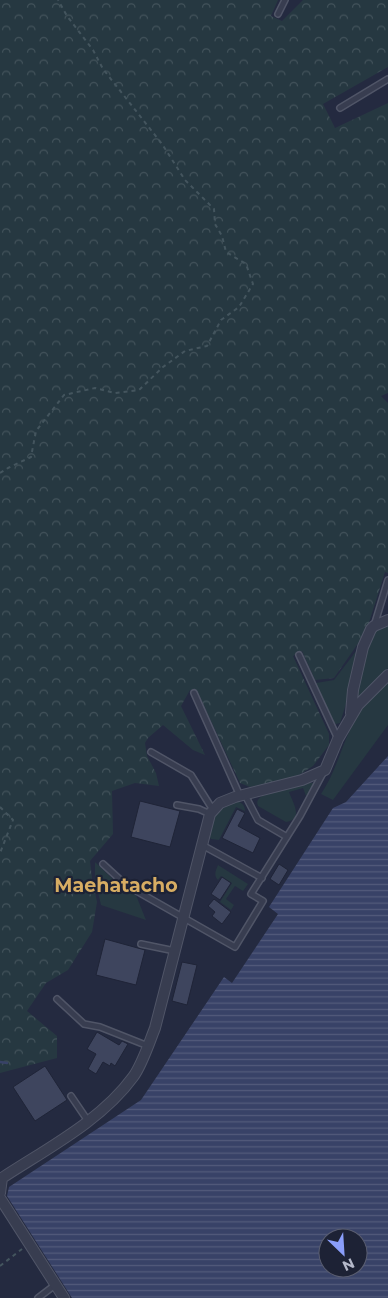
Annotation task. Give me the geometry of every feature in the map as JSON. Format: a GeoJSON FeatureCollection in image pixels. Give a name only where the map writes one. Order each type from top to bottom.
{"type":"FeatureCollection","features":[{"type":"Feature","properties":{"kind":"street"},"geometry":{"type":"LineString","coordinates":[[351,716],[353,690],[363,647],[371,629],[388,620]]}},
{"type":"Feature","properties":{"kind":"street"},"geometry":{"type":"LineString","coordinates":[[0,1193],[1,1176],[88,1121],[111,1103],[134,1076],[155,1028],[212,812],[220,803],[242,795],[302,780],[325,770],[338,739],[358,705],[388,675]]}},
{"type":"Feature","properties":{"kind":"street"},"geometry":{"type":"LineString","coordinates":[[0,1198],[64,1298]]}},
{"type":"Feature","properties":{"kind":"lane"},"geometry":{"type":"LineString","coordinates":[[278,14],[285,0]]}},
{"type":"Feature","properties":{"kind":"lane"},"geometry":{"type":"LineString","coordinates":[[340,108],[388,79]]}},
{"type":"Feature","properties":{"kind":"lane"},"geometry":{"type":"LineString","coordinates":[[374,626],[388,580]]}},
{"type":"Feature","properties":{"kind":"lane"},"geometry":{"type":"LineString","coordinates":[[299,654],[338,739]]}},
{"type":"Feature","properties":{"kind":"lane"},"geometry":{"type":"LineString","coordinates":[[194,693],[242,795],[258,820],[287,837]]}},
{"type":"Feature","properties":{"kind":"lane"},"geometry":{"type":"LineString","coordinates":[[152,752],[191,775],[212,812]]}},
{"type":"Feature","properties":{"kind":"lane"},"geometry":{"type":"LineString","coordinates":[[103,864],[126,885],[235,947],[263,901],[251,894],[308,802],[325,770]]}},
{"type":"Feature","properties":{"kind":"lane"},"geometry":{"type":"LineString","coordinates":[[176,805],[212,812]]}},
{"type":"Feature","properties":{"kind":"lane"},"geometry":{"type":"LineString","coordinates":[[202,845],[262,878]]}},
{"type":"Feature","properties":{"kind":"lane"},"geometry":{"type":"LineString","coordinates":[[141,944],[174,951]]}},
{"type":"Feature","properties":{"kind":"lane"},"geometry":{"type":"LineString","coordinates":[[57,999],[84,1024],[100,1027],[148,1046]]}},
{"type":"Feature","properties":{"kind":"lane"},"geometry":{"type":"LineString","coordinates":[[71,1096],[88,1121]]}},
{"type":"Feature","properties":{"kind":"lane"},"geometry":{"type":"LineString","coordinates":[[38,1298],[55,1285]]}},
{"type":"Feature","properties":{"kind":"path"},"geometry":{"type":"LineString","coordinates":[[0,474],[30,457],[36,431],[64,395],[95,388],[115,393],[139,390],[163,367],[185,351],[207,346],[221,320],[239,307],[253,284],[246,264],[226,252],[222,236],[215,224],[214,209],[185,180],[162,144],[104,69],[58,0]]}},
{"type":"Feature","properties":{"kind":"path"},"geometry":{"type":"LineString","coordinates":[[0,807],[13,820],[0,853]]}},
{"type":"Feature","properties":{"kind":"path"},"geometry":{"type":"LineString","coordinates":[[0,1266],[29,1244]]}},
{"type":"Feature","properties":{"kind":"green space"},"geometry":{"type":"Polygon","coordinates":[[[0,0],[278,0],[271,16],[282,21],[303,0],[388,0],[388,67],[323,104],[335,128],[388,103],[388,393],[381,396],[388,403],[388,573],[385,572],[366,632],[334,678],[315,680],[302,651],[293,656],[329,734],[329,745],[313,766],[299,775],[279,782],[250,787],[240,783],[197,691],[190,690],[181,706],[205,755],[193,750],[163,725],[148,738],[145,743],[147,756],[156,773],[159,786],[135,783],[112,791],[113,834],[90,861],[97,902],[92,932],[68,970],[46,983],[27,1011],[57,1036],[57,1058],[0,1073],[0,0]]]}},
{"type":"Feature","properties":{"kind":"green space"},"geometry":{"type":"Polygon","coordinates":[[[388,623],[388,668],[361,696],[357,697],[355,691],[367,642],[374,631],[388,623]]]}},
{"type":"Feature","properties":{"kind":"green space"},"geometry":{"type":"Polygon","coordinates":[[[360,646],[346,704],[340,723],[336,724],[316,683],[334,680],[360,646]]]}},
{"type":"Feature","properties":{"kind":"green space"},"geometry":{"type":"Polygon","coordinates":[[[388,682],[388,725],[333,800],[321,794],[332,774],[353,723],[369,701],[388,682]]]}},
{"type":"Feature","properties":{"kind":"green space"},"geometry":{"type":"Polygon","coordinates":[[[313,783],[313,787],[306,796],[303,788],[289,792],[296,810],[295,818],[291,820],[286,822],[258,806],[258,800],[262,796],[313,783]]]}},
{"type":"Feature","properties":{"kind":"green space"},"geometry":{"type":"Polygon","coordinates":[[[237,801],[243,804],[245,811],[236,807],[219,840],[211,839],[209,836],[217,814],[237,801]]]}},
{"type":"Feature","properties":{"kind":"green space"},"geometry":{"type":"Polygon","coordinates":[[[95,862],[121,887],[136,895],[146,920],[101,905],[95,880],[95,862]]]}},
{"type":"Feature","properties":{"kind":"green space"},"geometry":{"type":"Polygon","coordinates":[[[218,865],[248,884],[243,891],[235,886],[226,899],[234,905],[231,910],[220,902],[232,883],[221,876],[218,880],[216,878],[215,872],[218,865]]]}},
{"type":"Feature","properties":{"kind":"water"},"geometry":{"type":"Polygon","coordinates":[[[388,756],[388,1298],[72,1298],[7,1196],[9,1187],[141,1100],[224,977],[232,983],[278,914],[269,907],[333,808],[346,802],[388,756]]]}},
{"type":"Feature","properties":{"kind":"building"},"geometry":{"type":"Polygon","coordinates":[[[140,801],[180,811],[170,847],[131,837],[140,801]]]}},
{"type":"Feature","properties":{"kind":"building"},"geometry":{"type":"Polygon","coordinates":[[[237,809],[245,813],[238,826],[260,838],[253,853],[222,838],[237,809]]]}},
{"type":"Feature","properties":{"kind":"building"},"geometry":{"type":"Polygon","coordinates":[[[279,864],[288,870],[279,885],[270,879],[279,864]]]}},
{"type":"Feature","properties":{"kind":"building"},"geometry":{"type":"Polygon","coordinates":[[[222,877],[231,883],[220,900],[211,894],[222,877]]]}},
{"type":"Feature","properties":{"kind":"building"},"geometry":{"type":"Polygon","coordinates":[[[214,899],[231,912],[222,924],[212,916],[215,912],[208,906],[214,899]]]}},
{"type":"Feature","properties":{"kind":"building"},"geometry":{"type":"Polygon","coordinates":[[[105,939],[145,950],[136,985],[96,975],[105,939]]]}},
{"type":"Feature","properties":{"kind":"building"},"geometry":{"type":"Polygon","coordinates":[[[182,962],[197,965],[187,1005],[172,1001],[182,962]]]}},
{"type":"Feature","properties":{"kind":"building"},"geometry":{"type":"Polygon","coordinates":[[[97,1032],[119,1045],[122,1041],[128,1044],[115,1066],[111,1063],[110,1066],[103,1062],[96,1074],[88,1069],[96,1054],[87,1049],[97,1032]]]}},
{"type":"Feature","properties":{"kind":"building"},"geometry":{"type":"Polygon","coordinates":[[[45,1066],[67,1100],[35,1121],[13,1087],[45,1066]]]}},
{"type":"Feature","properties":{"kind":"waterway"},"geometry":{"type":"LineString","coordinates":[[0,1062],[7,1063]]}},
{"type":"Feature","properties":{"kind":"district","name":"Maehatacho"},"geometry":{"type":"Point","coordinates":[116,885]}}]}
